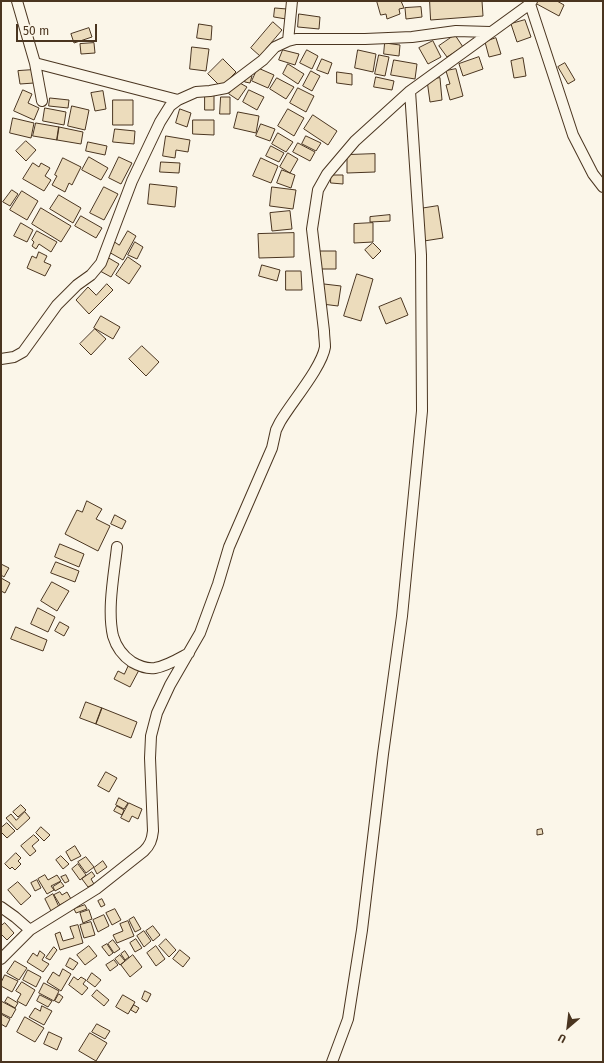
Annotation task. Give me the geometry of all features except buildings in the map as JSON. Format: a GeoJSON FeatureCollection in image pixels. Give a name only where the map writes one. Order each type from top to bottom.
{"type":"FeatureCollection","features":[{"type":"Feature","properties":{"kind":"street"},"geometry":{"type":"LineString","coordinates":[[17,1],[36,63],[42,101]]}},
{"type":"Feature","properties":{"kind":"street"},"geometry":{"type":"LineString","coordinates":[[288,41],[292,1]]}},
{"type":"Feature","properties":{"kind":"street"},"geometry":{"type":"LineString","coordinates":[[1,959],[30,930],[96,889],[149,846],[152,840],[153,831],[150,758],[151,736],[157,713],[170,685],[200,633],[218,584],[229,546],[272,448],[276,430],[323,355],[325,346],[324,332],[312,229],[318,190],[327,174],[355,141],[410,91],[531,2],[573,135],[593,174],[603,187]]}},
{"type":"Feature","properties":{"kind":"street"},"geometry":{"type":"LineString","coordinates":[[1,359],[14,357],[23,352],[57,305],[77,284],[91,275],[101,263],[132,181],[163,118],[170,106],[178,100],[196,92],[210,92],[226,88],[263,60],[275,47],[296,39],[372,39],[412,37],[456,31],[490,32]]}},
{"type":"Feature","properties":{"kind":"street"},"geometry":{"type":"LineString","coordinates":[[36,63],[178,100]]}},
{"type":"Feature","properties":{"kind":"street"},"geometry":{"type":"LineString","coordinates":[[332,1062],[348,1019],[362,930],[383,754],[402,616],[422,411],[421,255],[410,91]]}},
{"type":"Feature","properties":{"kind":"street"},"geometry":{"type":"LineString","coordinates":[[117,548],[111,617],[113,637],[120,650],[126,658],[134,664],[154,668],[163,666],[189,653]]}},
{"type":"Feature","properties":{"kind":"street"},"geometry":{"type":"LineString","coordinates":[[1,907],[30,930]]}}]}
